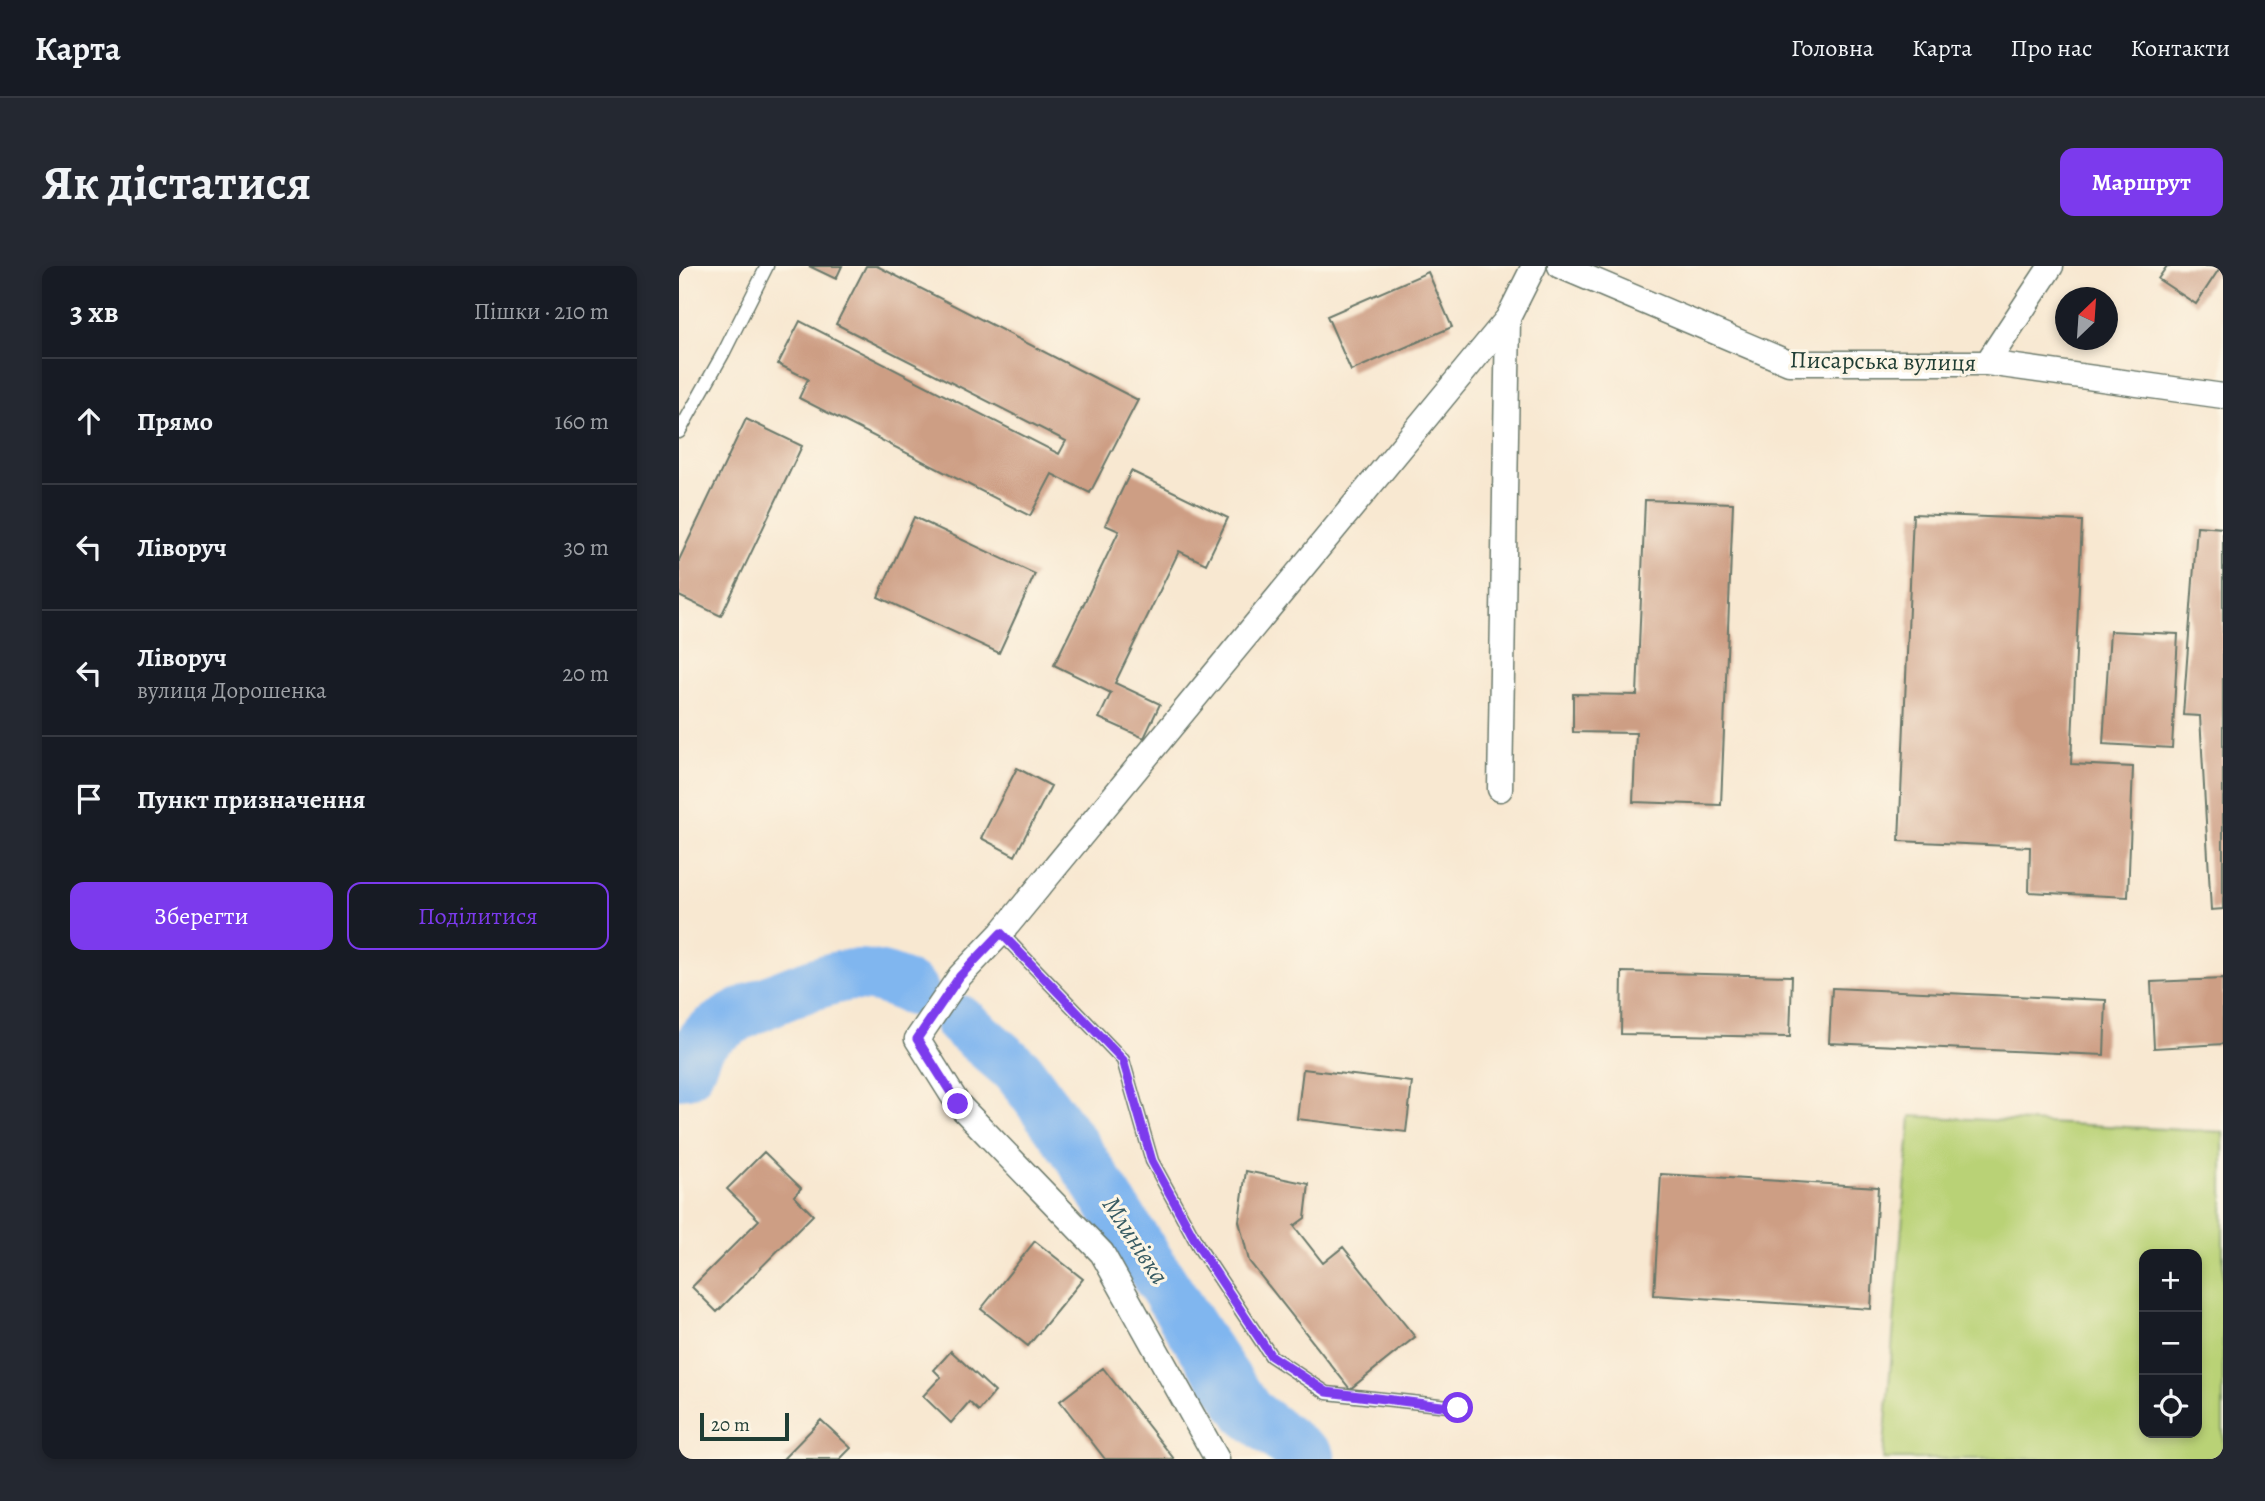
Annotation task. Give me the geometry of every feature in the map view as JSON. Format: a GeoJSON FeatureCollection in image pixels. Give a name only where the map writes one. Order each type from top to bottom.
{"type":"FeatureCollection","features":[{"type":"Feature","properties":{"kind":"street"},"geometry":{"type":"LineString","coordinates":[[1216,1459],[1102,1253],[958,1104],[917,1039],[960,976],[1001,933],[1508,318],[1534,266]]}},
{"type":"Feature","properties":{"kind":"street","name":"Писарська вулиця"},"geometry":{"type":"LineString","coordinates":[[1560,266],[1789,363],[1987,363],[2223,396]]}},
{"type":"Feature","properties":{"kind":"street"},"geometry":{"type":"LineString","coordinates":[[1987,363],[2051,266]]}},
{"type":"Feature","properties":{"kind":"street"},"geometry":{"type":"LineString","coordinates":[[1500,789],[1508,318]]}},
{"type":"Feature","properties":{"kind":"lane"},"geometry":{"type":"LineString","coordinates":[[679,432],[768,266]]}},
{"type":"Feature","properties":{"kind":"lane"},"geometry":{"type":"LineString","coordinates":[[1001,933],[1123,1060],[1152,1161],[1200,1249],[1271,1356],[1327,1392],[1458,1408]]}},
{"type":"Feature","properties":{"kind":"green space"},"geometry":{"type":"Polygon","coordinates":[[[1911,1116],[2223,1132],[2223,1459],[1883,1459],[1911,1116]]]}},
{"type":"Feature","properties":{"kind":"building"},"geometry":{"type":"Polygon","coordinates":[[[809,266],[842,266],[836,279],[809,266]]]}},
{"type":"Feature","properties":{"kind":"building"},"geometry":{"type":"Polygon","coordinates":[[[866,266],[877,266],[1138,400],[1090,493],[1052,474],[1030,516],[799,398],[808,379],[778,364],[800,321],[1059,454],[1066,441],[836,324],[866,266]]]}},
{"type":"Feature","properties":{"kind":"building"},"geometry":{"type":"Polygon","coordinates":[[[2167,266],[2221,266],[2196,304],[2158,279],[2167,266]]]}},
{"type":"Feature","properties":{"kind":"building"},"geometry":{"type":"Polygon","coordinates":[[[1428,272],[1452,327],[1351,371],[1327,316],[1428,272]]]}},
{"type":"Feature","properties":{"kind":"building"},"geometry":{"type":"Polygon","coordinates":[[[746,419],[802,446],[721,616],[679,596],[679,560],[746,419]]]}},
{"type":"Feature","properties":{"kind":"building"},"geometry":{"type":"Polygon","coordinates":[[[1131,471],[1228,518],[1206,564],[1179,551],[1115,683],[1160,704],[1144,738],[1099,718],[1111,693],[1054,665],[1119,531],[1105,525],[1131,471]]]}},
{"type":"Feature","properties":{"kind":"building"},"geometry":{"type":"Polygon","coordinates":[[[1645,500],[1733,503],[1721,805],[1633,802],[1636,733],[1573,732],[1573,694],[1637,695],[1645,500]]]}},
{"type":"Feature","properties":{"kind":"building"},"geometry":{"type":"Polygon","coordinates":[[[1913,514],[2082,521],[2071,764],[2133,767],[2128,897],[2029,892],[2030,847],[1899,841],[1913,514]]]}},
{"type":"Feature","properties":{"kind":"building"},"geometry":{"type":"Polygon","coordinates":[[[914,517],[1035,574],[999,653],[878,597],[914,517]]]}},
{"type":"Feature","properties":{"kind":"building"},"geometry":{"type":"Polygon","coordinates":[[[2197,526],[2223,528],[2223,909],[2211,910],[2200,716],[2183,715],[2197,526]]]}},
{"type":"Feature","properties":{"kind":"building"},"geometry":{"type":"Polygon","coordinates":[[[2110,631],[2178,634],[2172,748],[2103,744],[2110,631]]]}},
{"type":"Feature","properties":{"kind":"building"},"geometry":{"type":"Polygon","coordinates":[[[1017,768],[1051,786],[1015,856],[981,838],[1017,768]]]}},
{"type":"Feature","properties":{"kind":"building"},"geometry":{"type":"Polygon","coordinates":[[[1622,972],[1792,976],[1790,1037],[1621,1034],[1622,972]]]}},
{"type":"Feature","properties":{"kind":"building"},"geometry":{"type":"Polygon","coordinates":[[[2223,979],[2223,1044],[2154,1048],[2151,982],[2223,979]]]}},
{"type":"Feature","properties":{"kind":"building"},"geometry":{"type":"Polygon","coordinates":[[[1832,988],[2106,1000],[2104,1055],[1829,1043],[1832,988]]]}},
{"type":"Feature","properties":{"kind":"building"},"geometry":{"type":"Polygon","coordinates":[[[1303,1069],[1412,1082],[1406,1132],[1297,1119],[1303,1069]]]}},
{"type":"Feature","properties":{"kind":"building"},"geometry":{"type":"Polygon","coordinates":[[[764,1152],[801,1188],[794,1196],[813,1215],[717,1312],[692,1287],[759,1220],[727,1189],[764,1152]]]}},
{"type":"Feature","properties":{"kind":"building"},"geometry":{"type":"Polygon","coordinates":[[[1246,1171],[1309,1184],[1305,1218],[1294,1226],[1323,1263],[1343,1247],[1415,1337],[1350,1389],[1249,1261],[1239,1221],[1246,1171]]]}},
{"type":"Feature","properties":{"kind":"building"},"geometry":{"type":"Polygon","coordinates":[[[1661,1174],[1878,1187],[1871,1309],[1654,1295],[1661,1174]]]}},
{"type":"Feature","properties":{"kind":"building"},"geometry":{"type":"Polygon","coordinates":[[[1035,1241],[1083,1279],[1028,1346],[981,1309],[1035,1241]]]}},
{"type":"Feature","properties":{"kind":"building"},"geometry":{"type":"Polygon","coordinates":[[[951,1351],[995,1392],[979,1411],[969,1402],[951,1423],[923,1396],[941,1377],[934,1370],[951,1351]]]}},
{"type":"Feature","properties":{"kind":"building"},"geometry":{"type":"Polygon","coordinates":[[[1103,1368],[1174,1459],[1105,1459],[1060,1401],[1103,1368]]]}},
{"type":"Feature","properties":{"kind":"building"},"geometry":{"type":"Polygon","coordinates":[[[821,1420],[851,1448],[840,1459],[783,1459],[821,1420]]]}},
{"type":"Feature","properties":{"kind":"waterway","name":"Млинівка"},"geometry":{"type":"LineString","coordinates":[[679,1073],[687,1072],[702,1042],[716,1029],[754,1008],[799,989],[855,975],[884,979],[912,990]]}},
{"type":"Feature","properties":{"kind":"waterway","name":"Млинівка"},"geometry":{"type":"LineString","coordinates":[[960,1021],[1019,1072],[1074,1147],[1248,1412],[1310,1459]]}},
{"type":"Feature","properties":{"kind":"route"},"geometry":{"type":"LineString","coordinates":[[958,1104],[917,1039],[960,976],[1001,933],[1123,1060],[1152,1161],[1200,1249],[1271,1356],[1327,1392],[1458,1408]]}}]}
